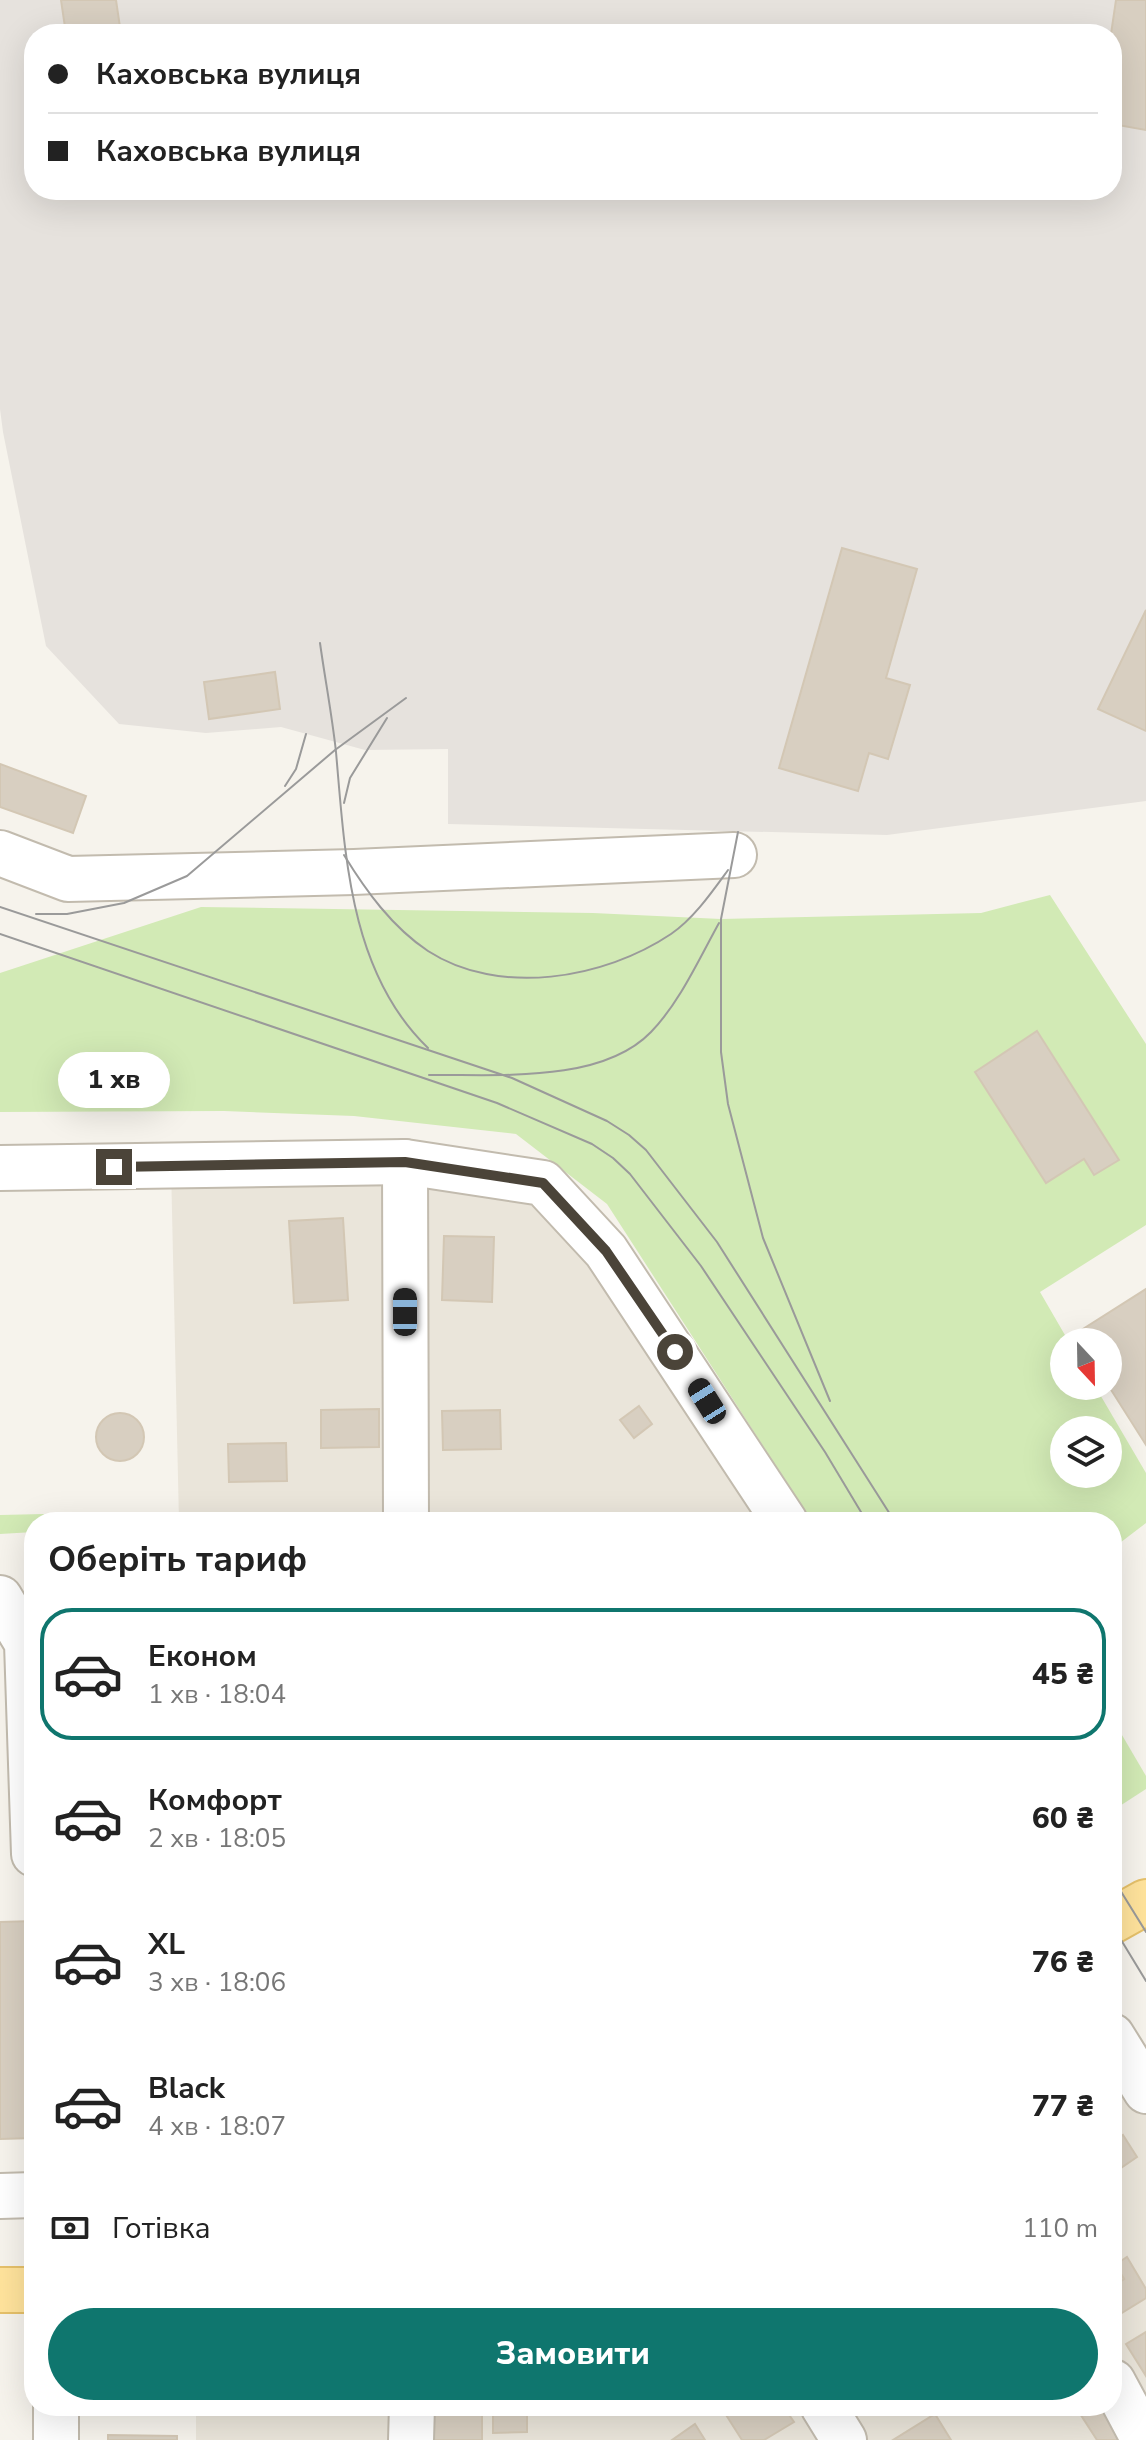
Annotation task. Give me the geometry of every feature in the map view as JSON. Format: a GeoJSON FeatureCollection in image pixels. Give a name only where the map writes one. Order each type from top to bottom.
{"type":"FeatureCollection","features":[{"type":"Feature","properties":{"kind":"main road"},"geometry":{"type":"LineString","coordinates":[[1122,1915],[1146,1902]]}},
{"type":"Feature","properties":{"kind":"main road"},"geometry":{"type":"LineString","coordinates":[[0,2290],[24,2290]]}},
{"type":"Feature","properties":{"kind":"street"},"geometry":{"type":"LineString","coordinates":[[0,853],[68,879],[354,872],[734,855]]}},
{"type":"Feature","properties":{"kind":"street"},"geometry":{"type":"LineString","coordinates":[[0,1168],[405,1162],[543,1183],[606,1251],[778,1512]]}},
{"type":"Feature","properties":{"kind":"street"},"geometry":{"type":"LineString","coordinates":[[405,1162],[406,1512]]}},
{"type":"Feature","properties":{"kind":"street"},"geometry":{"type":"LineString","coordinates":[[0,1598],[24,1638]]}},
{"type":"Feature","properties":{"kind":"street"},"geometry":{"type":"LineString","coordinates":[[24,1689],[16,1811],[24,1830]]}},
{"type":"Feature","properties":{"kind":"street"},"geometry":{"type":"LineString","coordinates":[[1122,2052],[1146,2091]]}},
{"type":"Feature","properties":{"kind":"street"},"geometry":{"type":"LineString","coordinates":[[0,2196],[24,2195]]}},
{"type":"Feature","properties":{"kind":"street"},"geometry":{"type":"LineString","coordinates":[[1122,2399],[1144,2440]]}},
{"type":"Feature","properties":{"kind":"street"},"geometry":{"type":"LineString","coordinates":[[56,2416],[56,2440]]}},
{"type":"Feature","properties":{"kind":"street"},"geometry":{"type":"LineString","coordinates":[[411,2440],[412,2416]]}},
{"type":"Feature","properties":{"kind":"street"},"geometry":{"type":"LineString","coordinates":[[829,2416],[844,2440]]}},
{"type":"Feature","properties":{"kind":"shaded area"},"geometry":{"type":"Polygon","coordinates":[[[0,0],[1146,0],[1146,801],[887,835],[448,824],[448,749],[365,750],[281,727],[206,733],[119,724],[46,646],[0,409],[0,0]]]}},
{"type":"Feature","properties":{"kind":"shaded area"},"geometry":{"type":"Polygon","coordinates":[[[171,1167],[543,1183],[778,1512],[179,1512],[171,1167]]]}},
{"type":"Feature","properties":{"kind":"shaded area"},"geometry":{"type":"Polygon","coordinates":[[[1122,2052],[1146,2091],[1146,2440],[196,2440],[196,2416],[1122,2416],[1122,2052]]]}},
{"type":"Feature","properties":{"kind":"green space"},"geometry":{"type":"Polygon","coordinates":[[[1050,895],[1146,1044],[1146,1225],[1040,1292],[1061,1328],[1050,1328],[1050,1400],[1103,1400],[1113,1416],[1050,1416],[1050,1488],[1122,1488],[1122,1432],[1146,1473],[1146,1523],[1122,1541],[1122,1512],[806,1512],[607,1204],[516,1134],[354,1116],[224,1111],[0,1112],[0,973],[201,907],[593,913],[721,919],[981,913],[1050,895]]]}},
{"type":"Feature","properties":{"kind":"green space"},"geometry":{"type":"Polygon","coordinates":[[[24,1514],[24,1533],[0,1534],[0,1515],[24,1514]]]}},
{"type":"Feature","properties":{"kind":"green space"},"geometry":{"type":"Polygon","coordinates":[[[1122,1735],[1146,1776],[1146,1789],[1122,1805],[1122,1735]]]}},
{"type":"Feature","properties":{"kind":"building"},"geometry":{"type":"Polygon","coordinates":[[[61,0],[116,0],[120,24],[65,24],[61,0]]]}},
{"type":"Feature","properties":{"kind":"building"},"geometry":{"type":"Polygon","coordinates":[[[1116,0],[1146,0],[1146,130],[1122,126],[1122,24],[1112,24],[1116,0]]]}},
{"type":"Feature","properties":{"kind":"building"},"geometry":{"type":"Polygon","coordinates":[[[842,548],[917,569],[886,678],[910,685],[888,759],[869,753],[858,791],[779,768],[842,548]]]}},
{"type":"Feature","properties":{"kind":"building"},"geometry":{"type":"Polygon","coordinates":[[[1146,610],[1146,731],[1098,709],[1146,610]]]}},
{"type":"Feature","properties":{"kind":"building"},"geometry":{"type":"Polygon","coordinates":[[[275,672],[280,709],[209,719],[204,682],[275,672]]]}},
{"type":"Feature","properties":{"kind":"building"},"geometry":{"type":"Polygon","coordinates":[[[0,764],[86,796],[73,833],[0,807],[0,764]]]}},
{"type":"Feature","properties":{"kind":"building"},"geometry":{"type":"Polygon","coordinates":[[[1037,1031],[1119,1160],[1094,1175],[1084,1159],[1046,1183],[975,1072],[1037,1031]]]}},
{"type":"Feature","properties":{"kind":"building"},"geometry":{"type":"Polygon","coordinates":[[[343,1218],[348,1300],[294,1303],[289,1221],[343,1218]]]}},
{"type":"Feature","properties":{"kind":"building"},"geometry":{"type":"Polygon","coordinates":[[[444,1236],[494,1237],[492,1302],[442,1300],[444,1236]]]}},
{"type":"Feature","properties":{"kind":"building"},"geometry":{"type":"Polygon","coordinates":[[[1146,1289],[1146,1445],[1118,1400],[1122,1400],[1122,1328],[1084,1328],[1146,1289]]]}},
{"type":"Feature","properties":{"kind":"building"},"geometry":{"type":"Polygon","coordinates":[[[639,1406],[652,1424],[634,1438],[620,1420],[639,1406]]]}},
{"type":"Feature","properties":{"kind":"building"},"geometry":{"type":"Polygon","coordinates":[[[379,1409],[379,1447],[321,1448],[321,1410],[379,1409]]]}},
{"type":"Feature","properties":{"kind":"building"},"geometry":{"type":"Polygon","coordinates":[[[500,1410],[501,1449],[443,1450],[442,1411],[500,1410]]]}},
{"type":"Feature","properties":{"kind":"building"},"geometry":{"type":"Polygon","coordinates":[[[120,1413],[137,1420],[144,1437],[137,1454],[120,1461],[103,1454],[96,1437],[103,1420],[120,1413]]]}},
{"type":"Feature","properties":{"kind":"building"},"geometry":{"type":"Polygon","coordinates":[[[286,1443],[287,1481],[229,1482],[228,1444],[286,1443]]]}},
{"type":"Feature","properties":{"kind":"building"},"geometry":{"type":"Polygon","coordinates":[[[24,1921],[24,2138],[0,2139],[0,1922],[24,1921]]]}},
{"type":"Feature","properties":{"kind":"building"},"geometry":{"type":"Polygon","coordinates":[[[1122,2136],[1137,2157],[1122,2167],[1122,2136]]]}},
{"type":"Feature","properties":{"kind":"building"},"geometry":{"type":"Polygon","coordinates":[[[1127,2257],[1146,2289],[1146,2298],[1122,2313],[1124,2279],[1122,2260],[1127,2257]]]}},
{"type":"Feature","properties":{"kind":"building"},"geometry":{"type":"Polygon","coordinates":[[[1146,2332],[1146,2376],[1126,2344],[1146,2332]]]}},
{"type":"Feature","properties":{"kind":"building"},"geometry":{"type":"Polygon","coordinates":[[[431,2416],[482,2416],[482,2440],[431,2440],[431,2416]]]}},
{"type":"Feature","properties":{"kind":"building"},"geometry":{"type":"Polygon","coordinates":[[[493,2416],[527,2416],[527,2432],[493,2433],[493,2416]]]}},
{"type":"Feature","properties":{"kind":"building"},"geometry":{"type":"Polygon","coordinates":[[[727,2416],[790,2416],[794,2422],[764,2440],[742,2440],[727,2416]]]}},
{"type":"Feature","properties":{"kind":"building"},"geometry":{"type":"Polygon","coordinates":[[[936,2416],[951,2440],[893,2440],[936,2416]]]}},
{"type":"Feature","properties":{"kind":"building"},"geometry":{"type":"Polygon","coordinates":[[[1081,2416],[1111,2416],[1127,2440],[1097,2440],[1081,2416]]]}},
{"type":"Feature","properties":{"kind":"building"},"geometry":{"type":"Polygon","coordinates":[[[695,2424],[705,2440],[672,2440],[695,2424]]]}},
{"type":"Feature","properties":{"kind":"building"},"geometry":{"type":"Polygon","coordinates":[[[108,2435],[177,2436],[177,2440],[108,2440],[108,2435]]]}},
{"type":"Feature","properties":{"kind":"tram line"},"geometry":{"type":"LineString","coordinates":[[320,643],[348,870],[356,909],[382,984],[402,1018],[428,1048]]}},
{"type":"Feature","properties":{"kind":"tram line"},"geometry":{"type":"LineString","coordinates":[[36,914],[67,914],[124,903],[187,876],[335,750],[406,698]]}},
{"type":"Feature","properties":{"kind":"tram line"},"geometry":{"type":"LineString","coordinates":[[344,803],[350,778],[387,718]]}},
{"type":"Feature","properties":{"kind":"tram line"},"geometry":{"type":"LineString","coordinates":[[285,786],[296,769],[306,734]]}},
{"type":"Feature","properties":{"kind":"tram line"},"geometry":{"type":"LineString","coordinates":[[738,832],[721,919],[721,1052],[728,1104],[763,1238],[830,1401]]}},
{"type":"Feature","properties":{"kind":"tram line"},"geometry":{"type":"LineString","coordinates":[[344,855],[381,908],[428,951],[456,965],[486,974],[518,978],[551,977],[583,971],[644,950],[687,920],[728,870]]}},
{"type":"Feature","properties":{"kind":"tram line"},"geometry":{"type":"LineString","coordinates":[[0,907],[512,1078],[607,1121],[629,1135],[646,1150],[717,1242],[889,1512]]}},
{"type":"Feature","properties":{"kind":"tram line"},"geometry":{"type":"LineString","coordinates":[[429,1075],[546,1073],[604,1061],[630,1049],[651,1032],[671,1007],[719,923]]}},
{"type":"Feature","properties":{"kind":"tram line"},"geometry":{"type":"LineString","coordinates":[[0,934],[497,1103],[592,1144],[613,1158],[630,1174],[701,1266],[825,1452],[861,1512]]}},
{"type":"Feature","properties":{"kind":"tram line"},"geometry":{"type":"LineString","coordinates":[[1122,1893],[1146,1932]]}},
{"type":"Feature","properties":{"kind":"tram line"},"geometry":{"type":"LineString","coordinates":[[1122,1941],[1146,1981]]}},
{"type":"Feature","properties":{"kind":"route"},"geometry":{"type":"LineString","coordinates":[[114,1167],[405,1162],[543,1183],[606,1251],[675,1352]]}}]}
